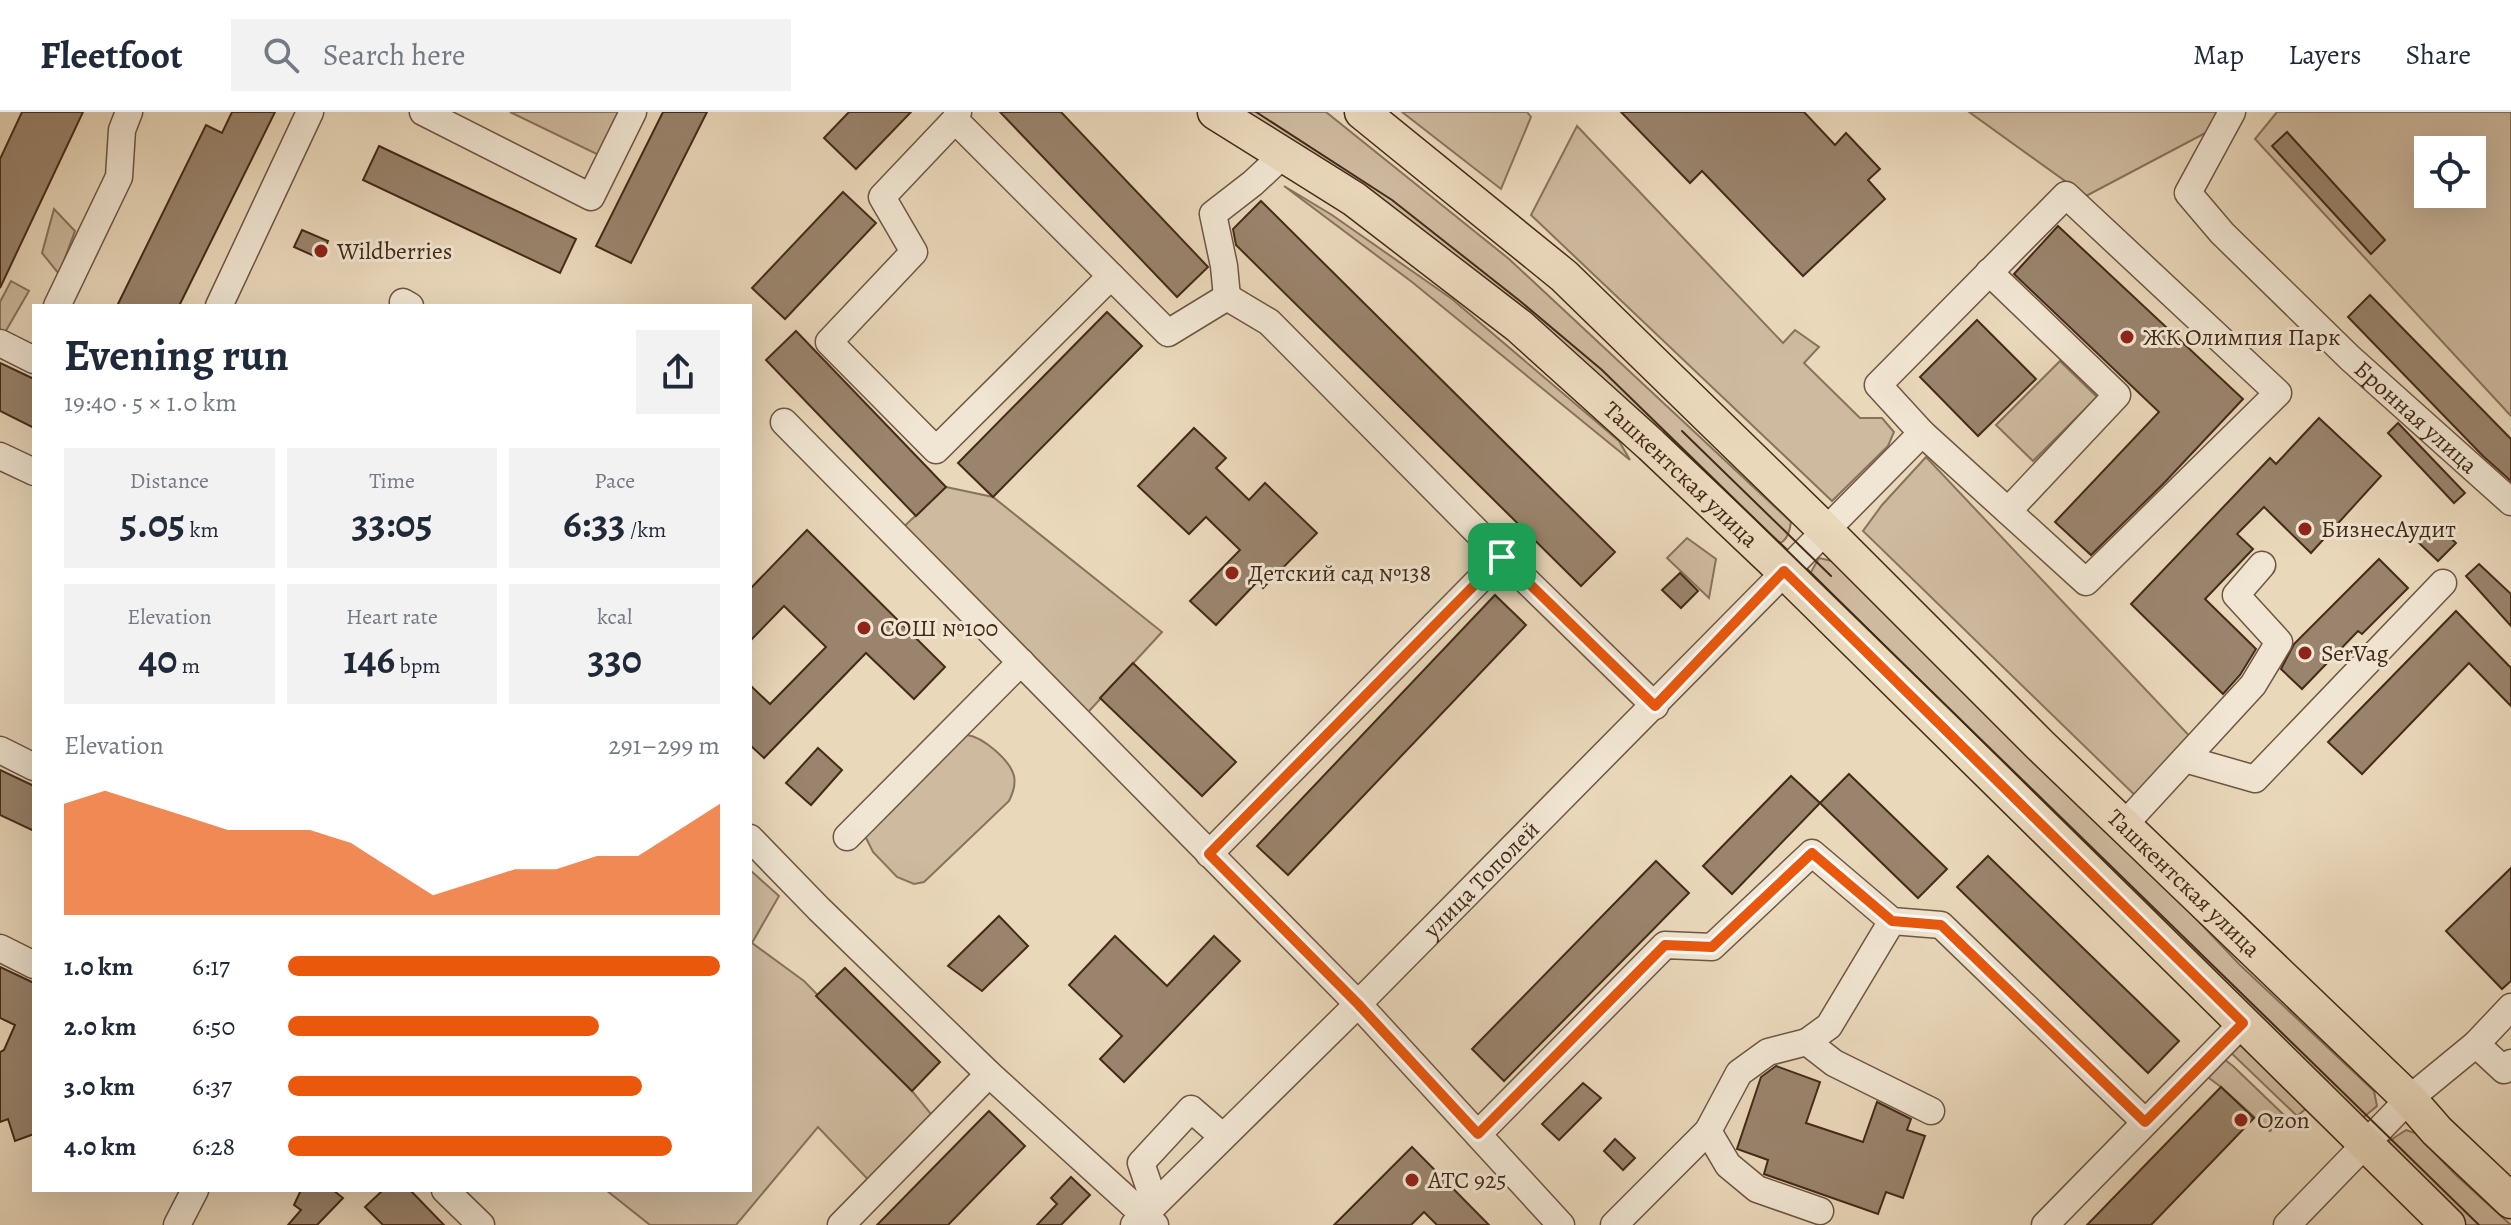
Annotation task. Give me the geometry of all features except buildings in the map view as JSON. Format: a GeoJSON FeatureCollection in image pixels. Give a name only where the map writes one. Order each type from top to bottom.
{"type":"FeatureCollection","features":[{"type":"Feature","properties":{"kind":"main road","name":"Ташкентская улица"},"geometry":{"type":"LineString","coordinates":[[1215,112],[1354,199],[1519,326],[1651,445],[1784,571],[2448,1225]]}},
{"type":"Feature","properties":{"kind":"main road","name":"Ташкентская улица"},"geometry":{"type":"LineString","coordinates":[[1362,112],[1564,276],[2511,1201]]}},
{"type":"Feature","properties":{"kind":"street"},"geometry":{"type":"LineString","coordinates":[[58,304],[119,177],[122,130],[129,112]]}},
{"type":"Feature","properties":{"kind":"street"},"geometry":{"type":"LineString","coordinates":[[220,304],[310,112]]}},
{"type":"Feature","properties":{"kind":"street"},"geometry":{"type":"LineString","coordinates":[[423,112],[591,197],[633,112]]}},
{"type":"Feature","properties":{"kind":"street","name":"Бронная улица"},"geometry":{"type":"LineString","coordinates":[[2232,112],[2188,193],[2222,233],[2350,358],[2511,502]]}},
{"type":"Feature","properties":{"kind":"street"},"geometry":{"type":"LineString","coordinates":[[1111,276],[936,450],[829,342],[914,252],[882,197],[957,116],[1168,333],[1227,297]]}},
{"type":"Feature","properties":{"kind":"street"},"geometry":{"type":"LineString","coordinates":[[1227,297],[1213,214],[1283,155]]}},
{"type":"Feature","properties":{"kind":"street"},"geometry":{"type":"LineString","coordinates":[[2066,195],[2278,393],[2086,582],[1922,433],[1878,385],[2066,195]]}},
{"type":"Feature","properties":{"kind":"street"},"geometry":{"type":"LineString","coordinates":[[1989,272],[2117,395],[2008,511]]}},
{"type":"Feature","properties":{"kind":"street"},"geometry":{"type":"LineString","coordinates":[[1227,297],[1269,322],[1655,706]]}},
{"type":"Feature","properties":{"kind":"street"},"geometry":{"type":"LineString","coordinates":[[0,343],[32,358]]}},
{"type":"Feature","properties":{"kind":"street"},"geometry":{"type":"LineString","coordinates":[[784,422],[1358,1004],[1561,1225]]}},
{"type":"Feature","properties":{"kind":"street","name":"улица Тополей"},"geometry":{"type":"LineString","coordinates":[[1147,1217],[1222,1136],[1655,706],[1922,433]]}},
{"type":"Feature","properties":{"kind":"street"},"geometry":{"type":"LineString","coordinates":[[0,456],[32,471]]}},
{"type":"Feature","properties":{"kind":"street"},"geometry":{"type":"LineString","coordinates":[[1209,854],[1502,557]]}},
{"type":"Feature","properties":{"kind":"street"},"geometry":{"type":"LineString","coordinates":[[2124,825],[2253,685],[2279,642],[2236,595],[2262,565]]}},
{"type":"Feature","properties":{"kind":"street"},"geometry":{"type":"LineString","coordinates":[[2185,759],[2255,779],[2443,583]]}},
{"type":"Feature","properties":{"kind":"street"},"geometry":{"type":"LineString","coordinates":[[847,837],[1021,662]]}},
{"type":"Feature","properties":{"kind":"street"},"geometry":{"type":"LineString","coordinates":[[0,750],[32,766]]}},
{"type":"Feature","properties":{"kind":"street"},"geometry":{"type":"LineString","coordinates":[[752,840],[989,1074],[1147,1217]]}},
{"type":"Feature","properties":{"kind":"street"},"geometry":{"type":"LineString","coordinates":[[1478,1134],[1665,945],[1712,947],[1812,853],[1892,921],[1941,925],[2145,1122]]}},
{"type":"Feature","properties":{"kind":"street"},"geometry":{"type":"LineString","coordinates":[[1614,1225],[1708,1131],[1739,1073],[1768,1052],[1807,1042],[1829,1026],[1892,921]]}},
{"type":"Feature","properties":{"kind":"street"},"geometry":{"type":"LineString","coordinates":[[0,948],[32,964]]}},
{"type":"Feature","properties":{"kind":"street"},"geometry":{"type":"LineString","coordinates":[[2287,1225],[2409,1099],[2476,1044],[2511,1007]]}},
{"type":"Feature","properties":{"kind":"street"},"geometry":{"type":"LineString","coordinates":[[2045,1225],[2243,1023]]}},
{"type":"Feature","properties":{"kind":"street"},"geometry":{"type":"LineString","coordinates":[[1807,1042],[1834,1063],[1931,1111]]}},
{"type":"Feature","properties":{"kind":"street"},"geometry":{"type":"LineString","coordinates":[[2476,1044],[2504,1070],[2511,1063]]}},
{"type":"Feature","properties":{"kind":"street"},"geometry":{"type":"LineString","coordinates":[[841,1225],[989,1074]]}},
{"type":"Feature","properties":{"kind":"street"},"geometry":{"type":"LineString","coordinates":[[1147,1217],[1141,1163],[1191,1109],[1222,1136]]}},
{"type":"Feature","properties":{"kind":"street"},"geometry":{"type":"LineString","coordinates":[[1708,1131],[1728,1165],[1757,1189],[1820,1211]]}},
{"type":"Feature","properties":{"kind":"street"},"geometry":{"type":"LineString","coordinates":[[177,1225],[194,1192]]}},
{"type":"Feature","properties":{"kind":"street"},"geometry":{"type":"LineString","coordinates":[[447,1192],[481,1225]]}},
{"type":"Feature","properties":{"kind":"shaded area"},"geometry":{"type":"Polygon","coordinates":[[[510,112],[633,112],[609,160],[510,112]]]}},
{"type":"Feature","properties":{"kind":"shaded area"},"geometry":{"type":"Polygon","coordinates":[[[1232,112],[1326,112],[1509,259],[1791,522],[1785,539],[1778,544],[1760,547],[1232,112]]]}},
{"type":"Feature","properties":{"kind":"shaded area"},"geometry":{"type":"Polygon","coordinates":[[[1402,112],[1527,112],[1531,117],[1501,189],[1402,112]]]}},
{"type":"Feature","properties":{"kind":"shaded area"},"geometry":{"type":"Polygon","coordinates":[[[1969,112],[2245,112],[2086,196],[1969,112]]]}},
{"type":"Feature","properties":{"kind":"shaded area"},"geometry":{"type":"Polygon","coordinates":[[[2277,112],[2511,112],[2511,416],[2255,139],[2277,112]]]}},
{"type":"Feature","properties":{"kind":"shaded area"},"geometry":{"type":"Polygon","coordinates":[[[1577,126],[1783,343],[1795,330],[1819,347],[1804,363],[1860,418],[1882,418],[1894,432],[1888,446],[1832,501],[1531,215],[1577,126]]]}},
{"type":"Feature","properties":{"kind":"shaded area"},"geometry":{"type":"Polygon","coordinates":[[[1284,186],[1332,215],[1452,299],[1619,441],[1630,460],[1412,282],[1284,186]]]}},
{"type":"Feature","properties":{"kind":"shaded area"},"geometry":{"type":"Polygon","coordinates":[[[54,209],[75,231],[59,274],[42,253],[54,209]]]}},
{"type":"Feature","properties":{"kind":"shaded area"},"geometry":{"type":"Polygon","coordinates":[[[11,281],[29,291],[0,341],[0,302],[11,281]]]}},
{"type":"Feature","properties":{"kind":"shaded area"},"geometry":{"type":"Polygon","coordinates":[[[2060,361],[2097,397],[2033,461],[1996,425],[2060,361]]]}},
{"type":"Feature","properties":{"kind":"shaded area"},"geometry":{"type":"Polygon","coordinates":[[[1926,457],[2198,745],[2144,804],[1863,531],[1926,457]]]}},
{"type":"Feature","properties":{"kind":"shaded area"},"geometry":{"type":"Polygon","coordinates":[[[946,487],[993,497],[1162,632],[1079,722],[895,535],[946,487]]]}},
{"type":"Feature","properties":{"kind":"shaded area"},"geometry":{"type":"Polygon","coordinates":[[[1687,538],[1716,559],[1709,598],[1667,558],[1687,538]]]}},
{"type":"Feature","properties":{"kind":"shaded area"},"geometry":{"type":"Polygon","coordinates":[[[1819,558],[1832,561],[2162,883],[2240,965],[2374,1091],[2377,1106],[2359,1121],[2324,1087],[2328,1082],[1807,579],[1819,558]]]}},
{"type":"Feature","properties":{"kind":"shaded area"},"geometry":{"type":"Polygon","coordinates":[[[967,735],[988,745],[1011,770],[1015,783],[1009,801],[924,882],[914,884],[897,877],[873,852],[865,836],[967,735]]]}},
{"type":"Feature","properties":{"kind":"shaded area"},"geometry":{"type":"Polygon","coordinates":[[[752,872],[779,896],[752,943],[752,872]]]}},
{"type":"Feature","properties":{"kind":"shaded area"},"geometry":{"type":"Polygon","coordinates":[[[752,943],[804,981],[931,1114],[877,1189],[818,1127],[736,1225],[650,1225],[609,1192],[752,1192],[752,943]]]}},
{"type":"Feature","properties":{"kind":"shaded area"},"geometry":{"type":"Polygon","coordinates":[[[2243,1043],[2307,1108],[2297,1116],[2227,1049],[2243,1043]]]}},
{"type":"Feature","properties":{"kind":"shaded area"},"geometry":{"type":"Polygon","coordinates":[[[2213,1050],[2285,1116],[2270,1131],[2197,1069],[2213,1050]]]}},
{"type":"Feature","properties":{"kind":"shaded area"},"geometry":{"type":"Polygon","coordinates":[[[2406,1130],[2415,1133],[2511,1225],[2458,1225],[2387,1154],[2389,1141],[2406,1130]]]}},
{"type":"Feature","properties":{"kind":"tram line"},"geometry":{"type":"LineString","coordinates":[[1256,112],[1392,200],[1602,370],[2479,1225]]}},
{"type":"Feature","properties":{"kind":"tram line"},"geometry":{"type":"LineString","coordinates":[[1682,431],[1831,576]]}},
{"type":"Feature","properties":{"kind":"place","name":"Wildberries"},"geometry":{"type":"Point","coordinates":[321,251]}},
{"type":"Feature","properties":{"kind":"place","name":"ЖК Олимпия Парк"},"geometry":{"type":"Point","coordinates":[2127,337]}},
{"type":"Feature","properties":{"kind":"place","name":"БизнесАудит"},"geometry":{"type":"Point","coordinates":[2305,529]}},
{"type":"Feature","properties":{"kind":"place","name":"Детский сад №138"},"geometry":{"type":"Point","coordinates":[1232,573]}},
{"type":"Feature","properties":{"kind":"place","name":"СОШ №100"},"geometry":{"type":"Point","coordinates":[864,628]}},
{"type":"Feature","properties":{"kind":"place","name":"SerVag"},"geometry":{"type":"Point","coordinates":[2305,653]}},
{"type":"Feature","properties":{"kind":"place","name":"Ozon"},"geometry":{"type":"Point","coordinates":[2241,1120]}},
{"type":"Feature","properties":{"kind":"place","name":"АТС 925"},"geometry":{"type":"Point","coordinates":[1412,1180]}},
{"type":"Feature","properties":{"kind":"route"},"geometry":{"type":"LineString","coordinates":[[1502,557],[1655,706],[1784,571],[2243,1023],[2145,1122],[1941,925],[1892,921],[1812,853],[1712,947],[1665,945],[1478,1134],[1358,1004],[1209,854],[1502,557]]}}]}
